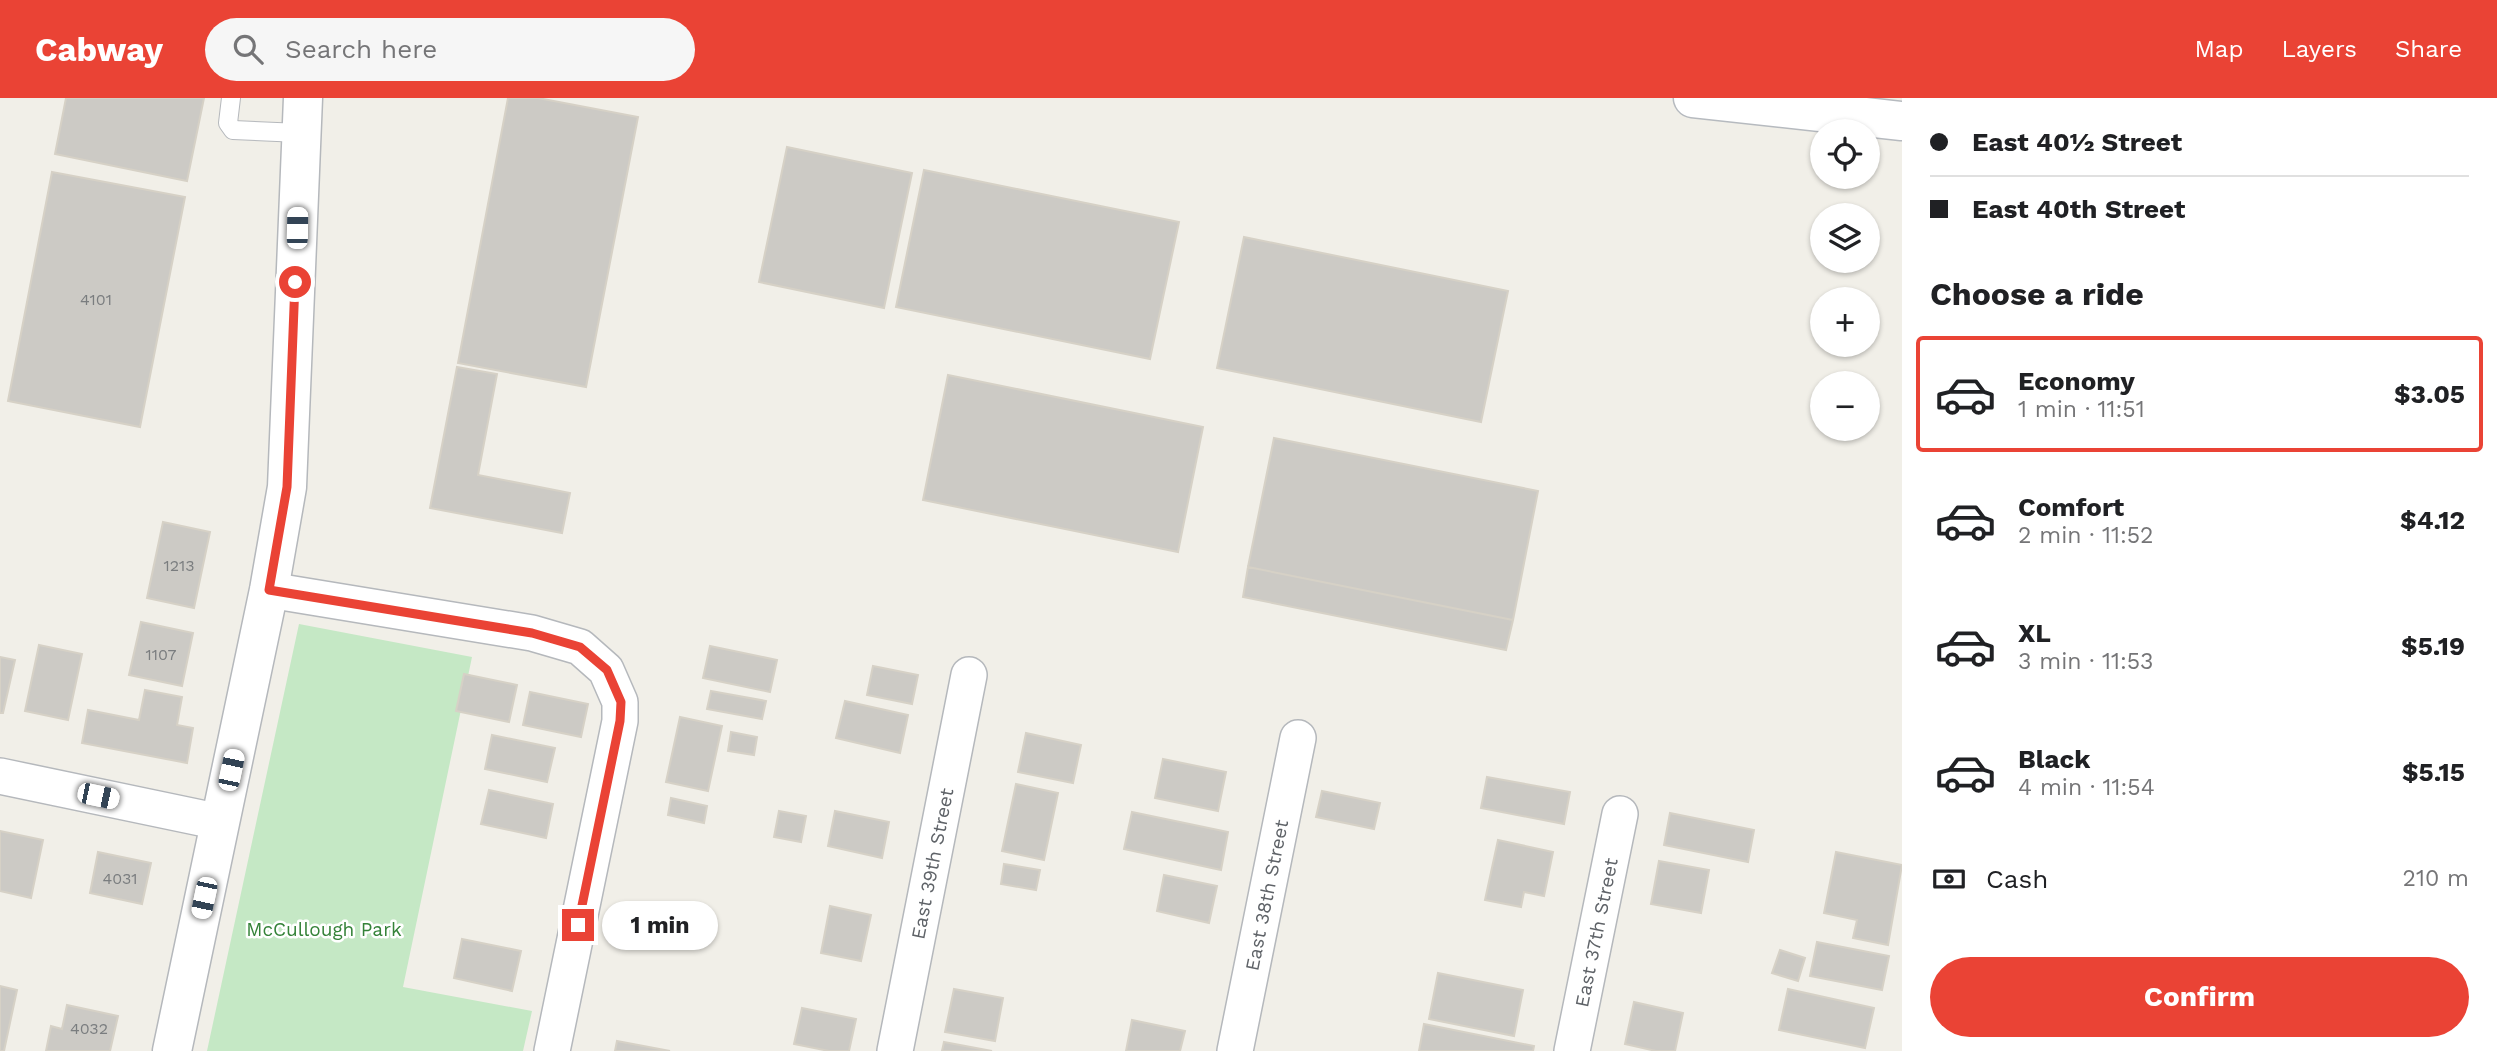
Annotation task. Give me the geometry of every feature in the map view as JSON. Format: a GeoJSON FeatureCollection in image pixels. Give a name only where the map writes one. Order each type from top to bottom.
{"type":"FeatureCollection","features":[{"type":"Feature","properties":{"kind":"street"},"geometry":{"type":"LineString","coordinates":[[1693,98],[1902,121]]}},
{"type":"Feature","properties":{"kind":"street"},"geometry":{"type":"LineString","coordinates":[[172,1051],[269,590],[287,487],[301,116]]}},
{"type":"Feature","properties":{"kind":"street"},"geometry":{"type":"LineString","coordinates":[[269,590],[532,633],[580,647],[607,670],[621,702],[620,721],[552,1051]]}},
{"type":"Feature","properties":{"kind":"street","name":"East 39th Street"},"geometry":{"type":"LineString","coordinates":[[895,1051],[969,675]]}},
{"type":"Feature","properties":{"kind":"street","name":"East 38th Street"},"geometry":{"type":"LineString","coordinates":[[1235,1051],[1298,738]]}},
{"type":"Feature","properties":{"kind":"street"},"geometry":{"type":"LineString","coordinates":[[0,776],[219,822]]}},
{"type":"Feature","properties":{"kind":"street","name":"East 37th Street"},"geometry":{"type":"LineString","coordinates":[[1573,1051],[1620,814]]}},
{"type":"Feature","properties":{"kind":"lane"},"geometry":{"type":"LineString","coordinates":[[231,98],[228,123],[233,130],[301,116]]}},
{"type":"Feature","properties":{"kind":"green space","name":"McCullough Park"},"geometry":{"type":"Polygon","coordinates":[[[299,624],[472,657],[403,987],[532,1011],[523,1051],[207,1051],[299,624]]]}},
{"type":"Feature","properties":{"kind":"building"},"geometry":{"type":"Polygon","coordinates":[[[66,98],[204,98],[187,181],[55,154],[66,98]]]}},
{"type":"Feature","properties":{"kind":"building"},"geometry":{"type":"Polygon","coordinates":[[[508,98],[538,98],[638,117],[586,387],[458,363],[508,98]]]}},
{"type":"Feature","properties":{"kind":"building"},"geometry":{"type":"Polygon","coordinates":[[[787,147],[912,173],[884,308],[759,282],[787,147]]]}},
{"type":"Feature","properties":{"kind":"building"},"geometry":{"type":"Polygon","coordinates":[[[924,170],[1179,222],[1150,359],[896,307],[924,170]]]}},
{"type":"Feature","properties":{"kind":"building"},"geometry":{"type":"Polygon","coordinates":[[[52,172],[185,197],[140,427],[8,401],[52,172]]]}},
{"type":"Feature","properties":{"kind":"building"},"geometry":{"type":"Polygon","coordinates":[[[1244,237],[1508,291],[1481,422],[1217,368],[1244,237]]]}},
{"type":"Feature","properties":{"kind":"building"},"geometry":{"type":"Polygon","coordinates":[[[457,367],[497,374],[478,475],[570,493],[562,533],[430,508],[457,367]]]}},
{"type":"Feature","properties":{"kind":"building"},"geometry":{"type":"Polygon","coordinates":[[[948,375],[1203,427],[1178,552],[923,500],[948,375]]]}},
{"type":"Feature","properties":{"kind":"building"},"geometry":{"type":"Polygon","coordinates":[[[1274,438],[1538,491],[1513,620],[1248,567],[1274,438]]]}},
{"type":"Feature","properties":{"kind":"building"},"geometry":{"type":"Polygon","coordinates":[[[163,522],[210,532],[194,608],[147,598],[163,522]]]}},
{"type":"Feature","properties":{"kind":"building"},"geometry":{"type":"Polygon","coordinates":[[[1248,567],[1513,620],[1506,650],[1243,597],[1248,567]]]}},
{"type":"Feature","properties":{"kind":"building"},"geometry":{"type":"Polygon","coordinates":[[[141,622],[193,633],[182,686],[129,675],[141,622]]]}},
{"type":"Feature","properties":{"kind":"building"},"geometry":{"type":"Polygon","coordinates":[[[39,645],[82,654],[68,720],[25,711],[39,645]]]}},
{"type":"Feature","properties":{"kind":"building"},"geometry":{"type":"Polygon","coordinates":[[[710,646],[777,660],[770,692],[703,678],[710,646]]]}},
{"type":"Feature","properties":{"kind":"building"},"geometry":{"type":"Polygon","coordinates":[[[0,657],[15,660],[3,713],[0,713],[0,657]]]}},
{"type":"Feature","properties":{"kind":"building"},"geometry":{"type":"Polygon","coordinates":[[[873,666],[918,675],[912,704],[867,695],[873,666]]]}},
{"type":"Feature","properties":{"kind":"building"},"geometry":{"type":"Polygon","coordinates":[[[464,674],[517,685],[509,722],[456,711],[464,674]]]}},
{"type":"Feature","properties":{"kind":"building"},"geometry":{"type":"Polygon","coordinates":[[[145,690],[182,697],[177,725],[193,728],[187,763],[82,743],[88,710],[139,720],[145,690]]]}},
{"type":"Feature","properties":{"kind":"building"},"geometry":{"type":"Polygon","coordinates":[[[711,691],[766,701],[762,719],[707,709],[711,691]]]}},
{"type":"Feature","properties":{"kind":"building"},"geometry":{"type":"Polygon","coordinates":[[[530,692],[588,704],[581,737],[523,725],[530,692]]]}},
{"type":"Feature","properties":{"kind":"building"},"geometry":{"type":"Polygon","coordinates":[[[845,701],[908,715],[900,753],[836,738],[845,701]]]}},
{"type":"Feature","properties":{"kind":"building"},"geometry":{"type":"Polygon","coordinates":[[[680,717],[722,726],[708,791],[666,782],[680,717]]]}},
{"type":"Feature","properties":{"kind":"building"},"geometry":{"type":"Polygon","coordinates":[[[731,732],[757,737],[754,755],[728,751],[731,732]]]}},
{"type":"Feature","properties":{"kind":"building"},"geometry":{"type":"Polygon","coordinates":[[[1026,733],[1081,745],[1073,783],[1018,772],[1026,733]]]}},
{"type":"Feature","properties":{"kind":"building"},"geometry":{"type":"Polygon","coordinates":[[[492,735],[555,748],[547,782],[485,769],[492,735]]]}},
{"type":"Feature","properties":{"kind":"building"},"geometry":{"type":"Polygon","coordinates":[[[1163,759],[1226,772],[1218,811],[1155,798],[1163,759]]]}},
{"type":"Feature","properties":{"kind":"building"},"geometry":{"type":"Polygon","coordinates":[[[1487,777],[1570,792],[1564,824],[1481,808],[1487,777]]]}},
{"type":"Feature","properties":{"kind":"building"},"geometry":{"type":"Polygon","coordinates":[[[1016,784],[1058,793],[1044,860],[1002,851],[1016,784]]]}},
{"type":"Feature","properties":{"kind":"building"},"geometry":{"type":"Polygon","coordinates":[[[489,790],[553,804],[546,838],[481,824],[489,790]]]}},
{"type":"Feature","properties":{"kind":"building"},"geometry":{"type":"Polygon","coordinates":[[[1322,791],[1380,803],[1374,829],[1316,817],[1322,791]]]}},
{"type":"Feature","properties":{"kind":"building"},"geometry":{"type":"Polygon","coordinates":[[[671,798],[707,806],[704,823],[668,815],[671,798]]]}},
{"type":"Feature","properties":{"kind":"building"},"geometry":{"type":"Polygon","coordinates":[[[779,811],[806,816],[801,842],[774,837],[779,811]]]}},
{"type":"Feature","properties":{"kind":"building"},"geometry":{"type":"Polygon","coordinates":[[[835,811],[889,822],[882,858],[828,846],[835,811]]]}},
{"type":"Feature","properties":{"kind":"building"},"geometry":{"type":"Polygon","coordinates":[[[1132,812],[1228,832],[1221,870],[1124,849],[1132,812]]]}},
{"type":"Feature","properties":{"kind":"building"},"geometry":{"type":"Polygon","coordinates":[[[1670,813],[1754,830],[1748,862],[1664,845],[1670,813]]]}},
{"type":"Feature","properties":{"kind":"building"},"geometry":{"type":"Polygon","coordinates":[[[0,831],[43,840],[31,898],[0,891],[0,831]]]}},
{"type":"Feature","properties":{"kind":"building"},"geometry":{"type":"Polygon","coordinates":[[[1498,840],[1553,852],[1544,896],[1524,892],[1521,907],[1485,900],[1498,840]]]}},
{"type":"Feature","properties":{"kind":"building"},"geometry":{"type":"Polygon","coordinates":[[[98,852],[151,863],[142,904],[90,893],[98,852]]]}},
{"type":"Feature","properties":{"kind":"building"},"geometry":{"type":"Polygon","coordinates":[[[1836,852],[1902,865],[1888,945],[1853,938],[1857,920],[1824,913],[1836,852]]]}},
{"type":"Feature","properties":{"kind":"building"},"geometry":{"type":"Polygon","coordinates":[[[1659,861],[1709,870],[1701,913],[1651,904],[1659,861]]]}},
{"type":"Feature","properties":{"kind":"building"},"geometry":{"type":"Polygon","coordinates":[[[1004,864],[1040,870],[1036,890],[1001,884],[1004,864]]]}},
{"type":"Feature","properties":{"kind":"building"},"geometry":{"type":"Polygon","coordinates":[[[1164,875],[1217,886],[1209,923],[1157,911],[1164,875]]]}},
{"type":"Feature","properties":{"kind":"building"},"geometry":{"type":"Polygon","coordinates":[[[830,906],[871,915],[861,961],[821,953],[830,906]]]}},
{"type":"Feature","properties":{"kind":"building"},"geometry":{"type":"Polygon","coordinates":[[[462,939],[521,951],[512,991],[454,978],[462,939]]]}},
{"type":"Feature","properties":{"kind":"building"},"geometry":{"type":"Polygon","coordinates":[[[1817,942],[1889,956],[1882,990],[1810,976],[1817,942]]]}},
{"type":"Feature","properties":{"kind":"building"},"geometry":{"type":"Polygon","coordinates":[[[1780,950],[1805,958],[1798,981],[1772,973],[1780,950]]]}},
{"type":"Feature","properties":{"kind":"building"},"geometry":{"type":"Polygon","coordinates":[[[1438,973],[1523,990],[1514,1036],[1429,1019],[1438,973]]]}},
{"type":"Feature","properties":{"kind":"building"},"geometry":{"type":"Polygon","coordinates":[[[0,986],[17,990],[4,1051],[0,1051],[0,986]]]}},
{"type":"Feature","properties":{"kind":"building"},"geometry":{"type":"Polygon","coordinates":[[[954,989],[1003,998],[995,1041],[945,1032],[954,989]]]}},
{"type":"Feature","properties":{"kind":"building"},"geometry":{"type":"Polygon","coordinates":[[[1788,989],[1874,1008],[1865,1048],[1779,1030],[1788,989]]]}},
{"type":"Feature","properties":{"kind":"building"},"geometry":{"type":"Polygon","coordinates":[[[1634,1002],[1683,1013],[1675,1051],[1656,1051],[1625,1044],[1634,1002]]]}},
{"type":"Feature","properties":{"kind":"building"},"geometry":{"type":"Polygon","coordinates":[[[67,1005],[118,1016],[110,1051],[46,1051],[51,1026],[62,1029],[67,1005]]]}},
{"type":"Feature","properties":{"kind":"building"},"geometry":{"type":"Polygon","coordinates":[[[802,1008],[856,1019],[849,1051],[829,1051],[794,1044],[802,1008]]]}},
{"type":"Feature","properties":{"kind":"building"},"geometry":{"type":"Polygon","coordinates":[[[1132,1020],[1185,1031],[1180,1051],[1126,1051],[1132,1020]]]}},
{"type":"Feature","properties":{"kind":"building"},"geometry":{"type":"Polygon","coordinates":[[[1424,1024],[1534,1046],[1533,1051],[1419,1051],[1424,1024]]]}},
{"type":"Feature","properties":{"kind":"building"},"geometry":{"type":"Polygon","coordinates":[[[617,1041],[670,1051],[615,1051],[617,1041]]]}},
{"type":"Feature","properties":{"kind":"building"},"geometry":{"type":"Polygon","coordinates":[[[944,1042],[992,1051],[942,1051],[944,1042]]]}},
{"type":"Feature","properties":{"kind":"route"},"geometry":{"type":"LineString","coordinates":[[295,282],[287,487],[269,590],[532,633],[580,647],[607,670],[621,702],[620,721],[578,925]]}}]}
